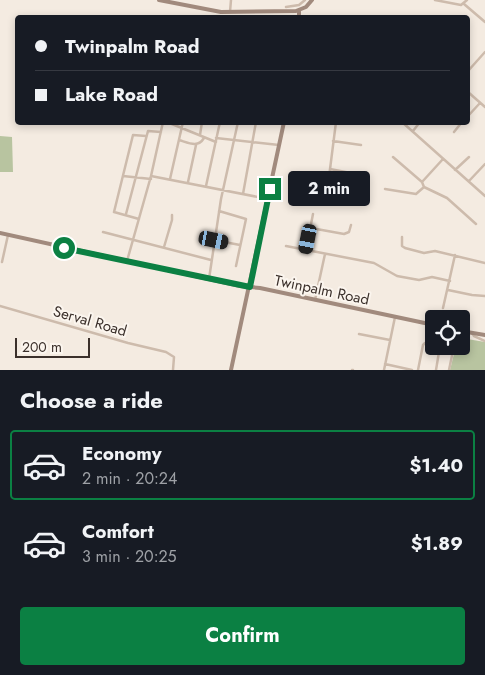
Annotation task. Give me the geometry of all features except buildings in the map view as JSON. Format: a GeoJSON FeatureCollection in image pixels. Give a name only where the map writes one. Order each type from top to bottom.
{"type":"FeatureCollection","features":[{"type":"Feature","properties":{"kind":"main road"},"geometry":{"type":"LineString","coordinates":[[159,0],[200,9],[230,12],[300,10],[312,0]]}},
{"type":"Feature","properties":{"kind":"main road"},"geometry":{"type":"LineString","coordinates":[[299,15],[300,10]]}},
{"type":"Feature","properties":{"kind":"main road"},"geometry":{"type":"LineString","coordinates":[[231,370],[252,279],[283,125]]}},
{"type":"Feature","properties":{"kind":"main road","name":"Twinpalm Road"},"geometry":{"type":"LineString","coordinates":[[0,233],[240,286],[260,288],[425,323]]}},
{"type":"Feature","properties":{"kind":"main road"},"geometry":{"type":"LineString","coordinates":[[252,279],[260,288]]}},
{"type":"Feature","properties":{"kind":"main road"},"geometry":{"type":"LineString","coordinates":[[240,286],[246,290],[248,296]]}},
{"type":"Feature","properties":{"kind":"main road"},"geometry":{"type":"LineString","coordinates":[[472,333],[485,335]]}},
{"type":"Feature","properties":{"kind":"street"},"geometry":{"type":"LineString","coordinates":[[230,12],[231,0]]}},
{"type":"Feature","properties":{"kind":"street"},"geometry":{"type":"LineString","coordinates":[[286,7],[294,7],[305,0]]}},
{"type":"Feature","properties":{"kind":"street"},"geometry":{"type":"LineString","coordinates":[[435,0],[459,5],[464,4],[467,0]]}},
{"type":"Feature","properties":{"kind":"street"},"geometry":{"type":"LineString","coordinates":[[464,4],[485,22]]}},
{"type":"Feature","properties":{"kind":"street"},"geometry":{"type":"LineString","coordinates":[[470,69],[485,52]]}},
{"type":"Feature","properties":{"kind":"street"},"geometry":{"type":"LineString","coordinates":[[470,94],[485,107]]}},
{"type":"Feature","properties":{"kind":"street"},"geometry":{"type":"LineString","coordinates":[[470,114],[480,103]]}},
{"type":"Feature","properties":{"kind":"street"},"geometry":{"type":"LineString","coordinates":[[127,261],[164,125]]}},
{"type":"Feature","properties":{"kind":"street"},"geometry":{"type":"LineString","coordinates":[[172,125],[204,138],[279,145]]}},
{"type":"Feature","properties":{"kind":"street"},"geometry":{"type":"LineString","coordinates":[[170,179],[182,125]]}},
{"type":"Feature","properties":{"kind":"street"},"geometry":{"type":"LineString","coordinates":[[200,135],[202,125]]}},
{"type":"Feature","properties":{"kind":"street"},"geometry":{"type":"LineString","coordinates":[[206,186],[219,125]]}},
{"type":"Feature","properties":{"kind":"street"},"geometry":{"type":"LineString","coordinates":[[209,279],[219,212],[237,125]]}},
{"type":"Feature","properties":{"kind":"street"},"geometry":{"type":"LineString","coordinates":[[242,194],[255,125]]}},
{"type":"Feature","properties":{"kind":"street"},"geometry":{"type":"LineString","coordinates":[[336,125],[329,189],[337,196],[348,197],[349,204]]}},
{"type":"Feature","properties":{"kind":"street"},"geometry":{"type":"LineString","coordinates":[[405,125],[485,196]]}},
{"type":"Feature","properties":{"kind":"street"},"geometry":{"type":"LineString","coordinates":[[412,131],[417,125]]}},
{"type":"Feature","properties":{"kind":"street"},"geometry":{"type":"LineString","coordinates":[[454,132],[460,125]]}},
{"type":"Feature","properties":{"kind":"street"},"geometry":{"type":"LineString","coordinates":[[126,214],[148,130],[161,132]]}},
{"type":"Feature","properties":{"kind":"street"},"geometry":{"type":"LineString","coordinates":[[139,219],[114,212],[133,135],[146,136]]}},
{"type":"Feature","properties":{"kind":"street"},"geometry":{"type":"LineString","coordinates":[[188,183],[196,145],[204,138]]}},
{"type":"Feature","properties":{"kind":"street"},"geometry":{"type":"LineString","coordinates":[[178,140],[196,145]]}},
{"type":"Feature","properties":{"kind":"street"},"geometry":{"type":"LineString","coordinates":[[333,141],[361,145]]}},
{"type":"Feature","properties":{"kind":"street"},"geometry":{"type":"LineString","coordinates":[[393,157],[422,182],[424,187],[447,198],[476,224]]}},
{"type":"Feature","properties":{"kind":"street"},"geometry":{"type":"LineString","coordinates":[[455,170],[469,157]]}},
{"type":"Feature","properties":{"kind":"street"},"geometry":{"type":"LineString","coordinates":[[422,182],[443,160]]}},
{"type":"Feature","properties":{"kind":"street"},"geometry":{"type":"LineString","coordinates":[[469,181],[485,164]]}},
{"type":"Feature","properties":{"kind":"street"},"geometry":{"type":"LineString","coordinates":[[330,169],[361,175]]}},
{"type":"Feature","properties":{"kind":"street"},"geometry":{"type":"LineString","coordinates":[[123,176],[170,179],[268,200]]}},
{"type":"Feature","properties":{"kind":"street"},"geometry":{"type":"LineString","coordinates":[[385,189],[416,194],[424,187]]}},
{"type":"Feature","properties":{"kind":"street"},"geometry":{"type":"LineString","coordinates":[[219,212],[246,219],[236,266]]}},
{"type":"Feature","properties":{"kind":"street"},"geometry":{"type":"LineString","coordinates":[[306,250],[313,214]]}},
{"type":"Feature","properties":{"kind":"street"},"geometry":{"type":"LineString","coordinates":[[164,248],[172,215]]}},
{"type":"Feature","properties":{"kind":"street"},"geometry":{"type":"LineString","coordinates":[[311,228],[344,234],[348,232],[351,225]]}},
{"type":"Feature","properties":{"kind":"street"},"geometry":{"type":"LineString","coordinates":[[103,232],[211,260]]}},
{"type":"Feature","properties":{"kind":"street"},"geometry":{"type":"LineString","coordinates":[[2,262],[8,235]]}},
{"type":"Feature","properties":{"kind":"street"},"geometry":{"type":"LineString","coordinates":[[402,237],[402,246],[405,248],[424,253],[435,251],[485,263]]}},
{"type":"Feature","properties":{"kind":"street"},"geometry":{"type":"LineString","coordinates":[[214,240],[240,246]]}},
{"type":"Feature","properties":{"kind":"street"},"geometry":{"type":"LineString","coordinates":[[286,246],[374,263],[397,276],[419,280],[432,277],[450,281]]}},
{"type":"Feature","properties":{"kind":"street"},"geometry":{"type":"LineString","coordinates":[[315,300],[325,254]]}},
{"type":"Feature","properties":{"kind":"street"},"geometry":{"type":"LineString","coordinates":[[443,308],[455,255]]}},
{"type":"Feature","properties":{"kind":"street"},"geometry":{"type":"LineString","coordinates":[[448,290],[485,296]]}},
{"type":"Feature","properties":{"kind":"street","name":"Serval Road"},"geometry":{"type":"LineString","coordinates":[[0,306],[114,340],[166,352],[174,357],[173,370]]}},
{"type":"Feature","properties":{"kind":"street"},"geometry":{"type":"LineString","coordinates":[[384,370],[395,317]]}},
{"type":"Feature","properties":{"kind":"street"},"geometry":{"type":"LineString","coordinates":[[472,333],[474,336],[485,341]]}},
{"type":"Feature","properties":{"kind":"street"},"geometry":{"type":"LineString","coordinates":[[359,334],[390,340]]}},
{"type":"Feature","properties":{"kind":"street"},"geometry":{"type":"LineString","coordinates":[[418,370],[425,343]]}},
{"type":"Feature","properties":{"kind":"street"},"geometry":{"type":"LineString","coordinates":[[436,370],[438,355]]}},
{"type":"Feature","properties":{"kind":"street"},"geometry":{"type":"LineString","coordinates":[[449,370],[452,355]]}},
{"type":"Feature","properties":{"kind":"street"},"geometry":{"type":"LineString","coordinates":[[385,364],[412,370]]}},
{"type":"Feature","properties":{"kind":"green space"},"geometry":{"type":"Polygon","coordinates":[[[0,136],[12,137],[13,172],[0,172],[0,136]]]}},
{"type":"Feature","properties":{"kind":"green space"},"geometry":{"type":"Polygon","coordinates":[[[470,340],[485,342],[485,370],[450,370],[454,355],[470,355],[470,340]]]}},
{"type":"Feature","properties":{"kind":"route"},"geometry":{"type":"LineString","coordinates":[[64,248],[250,287],[270,189]]}}]}
